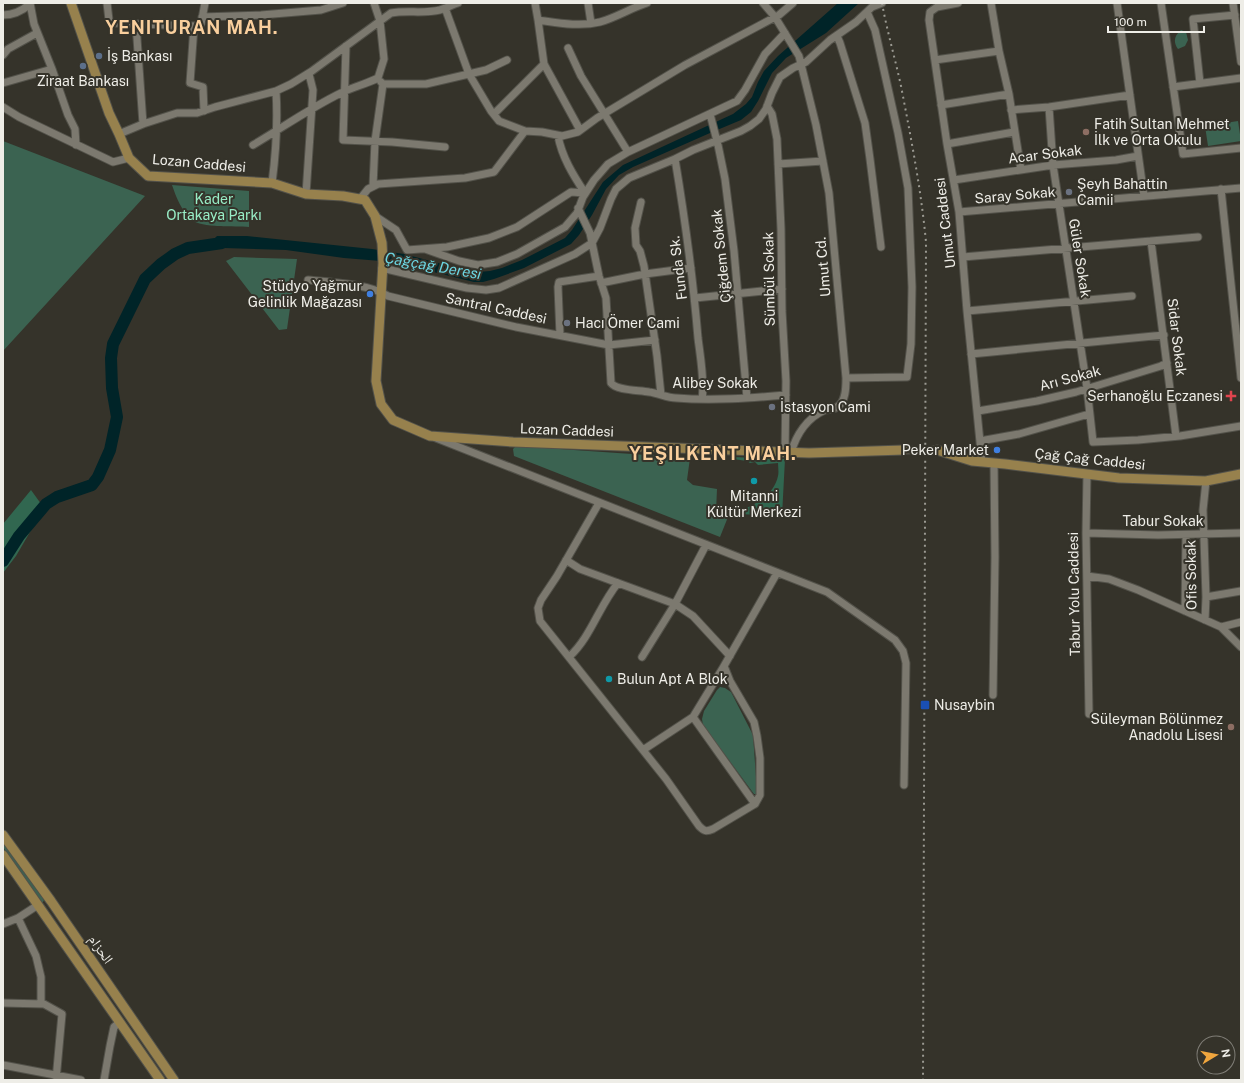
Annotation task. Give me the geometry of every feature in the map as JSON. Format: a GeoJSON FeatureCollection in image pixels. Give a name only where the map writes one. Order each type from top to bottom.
{"type":"FeatureCollection","features":[{"type":"Feature","properties":{"kind":"main road","name":"Lozan Caddesi"},"geometry":{"type":"LineString","coordinates":[[71,3],[109,113],[129,158],[148,176],[272,183],[306,194],[343,196],[360,199]]}},
{"type":"Feature","properties":{"kind":"main road"},"geometry":{"type":"LineString","coordinates":[[360,199],[365,200],[375,216]]}},
{"type":"Feature","properties":{"kind":"main road","name":"Lozan Caddesi"},"geometry":{"type":"LineString","coordinates":[[375,216],[382,243],[376,381],[382,404],[394,420],[430,436],[513,442],[788,453],[904,450]]}},
{"type":"Feature","properties":{"kind":"main road","name":"Çağ Çağ Caddesi"},"geometry":{"type":"LineString","coordinates":[[937,450],[972,461],[1119,478],[1206,481],[1241,474]]}},
{"type":"Feature","properties":{"kind":"main road","name":"الحزام"},"geometry":{"type":"LineString","coordinates":[[3,835],[51,901],[174,1080]]}},
{"type":"Feature","properties":{"kind":"main road","name":"الحزام"},"geometry":{"type":"LineString","coordinates":[[3,855],[160,1080]]}},
{"type":"Feature","properties":{"kind":"main road"},"geometry":{"type":"LineString","coordinates":[[39,906],[51,901]]}},
{"type":"Feature","properties":{"kind":"street"},"geometry":{"type":"LineString","coordinates":[[3,15],[11,15],[25,9],[30,3]]}},
{"type":"Feature","properties":{"kind":"street"},"geometry":{"type":"LineString","coordinates":[[30,3],[37,33],[52,69],[68,115],[75,129],[76,144]]}},
{"type":"Feature","properties":{"kind":"street"},"geometry":{"type":"LineString","coordinates":[[107,3],[109,20],[112,23],[194,26],[201,24],[205,3]]}},
{"type":"Feature","properties":{"kind":"street"},"geometry":{"type":"LineString","coordinates":[[202,18],[261,16],[320,10],[343,3]]}},
{"type":"Feature","properties":{"kind":"street"},"geometry":{"type":"LineString","coordinates":[[374,3],[380,20],[384,59],[380,81],[375,141],[374,186]]}},
{"type":"Feature","properties":{"kind":"street"},"geometry":{"type":"LineString","coordinates":[[119,134],[143,124],[177,113],[197,113],[276,91],[309,74],[391,13],[404,11],[424,12],[445,8],[458,3]]}},
{"type":"Feature","properties":{"kind":"street"},"geometry":{"type":"LineString","coordinates":[[532,3],[538,20],[544,64],[580,130]]}},
{"type":"Feature","properties":{"kind":"street"},"geometry":{"type":"LineString","coordinates":[[588,3],[591,23]]}},
{"type":"Feature","properties":{"kind":"street"},"geometry":{"type":"LineString","coordinates":[[538,20],[563,24],[591,23],[602,21],[633,5],[647,3]]}},
{"type":"Feature","properties":{"kind":"street"},"geometry":{"type":"LineString","coordinates":[[426,249],[459,261],[478,265],[497,262],[517,254],[564,227],[576,213],[594,180],[608,164],[628,152],[711,116],[737,101],[745,90],[765,54],[785,33],[764,3]]}},
{"type":"Feature","properties":{"kind":"street"},"geometry":{"type":"LineString","coordinates":[[445,8],[469,74],[499,121],[526,131],[542,132],[562,136],[580,130],[685,65],[775,17],[793,3]]}},
{"type":"Feature","properties":{"kind":"street"},"geometry":{"type":"LineString","coordinates":[[382,266],[467,288],[486,290],[499,288],[575,254],[592,243],[600,228],[616,189],[630,178],[676,159],[717,138],[741,131],[750,126],[759,119],[768,106],[772,93],[780,77],[792,68],[806,62],[856,22],[872,7],[882,3]]}},
{"type":"Feature","properties":{"kind":"street","name":"Umut Caddesi"},"geometry":{"type":"LineString","coordinates":[[958,3],[946,4],[937,7],[930,12],[929,20],[947,144],[959,212],[982,462]]}},
{"type":"Feature","properties":{"kind":"street"},"geometry":{"type":"LineString","coordinates":[[990,3],[1009,94],[1021,170]]}},
{"type":"Feature","properties":{"kind":"street"},"geometry":{"type":"LineString","coordinates":[[1117,3],[1144,196]]}},
{"type":"Feature","properties":{"kind":"street"},"geometry":{"type":"LineString","coordinates":[[1161,3],[1183,154],[1241,148]]}},
{"type":"Feature","properties":{"kind":"street"},"geometry":{"type":"LineString","coordinates":[[1233,3],[1241,62]]}},
{"type":"Feature","properties":{"kind":"street"},"geometry":{"type":"LineString","coordinates":[[846,378],[907,377],[911,344],[912,287],[908,188],[898,133],[875,30],[867,12]]}},
{"type":"Feature","properties":{"kind":"street"},"geometry":{"type":"LineString","coordinates":[[1200,83],[1193,19],[1235,15]]}},
{"type":"Feature","properties":{"kind":"street"},"geometry":{"type":"LineString","coordinates":[[136,24],[143,124]]}},
{"type":"Feature","properties":{"kind":"street"},"geometry":{"type":"LineString","coordinates":[[194,26],[190,83],[203,87],[204,111]]}},
{"type":"Feature","properties":{"kind":"street"},"geometry":{"type":"LineString","coordinates":[[3,55],[8,49],[37,33]]}},
{"type":"Feature","properties":{"kind":"street","name":"Umut Cd."},"geometry":{"type":"LineString","coordinates":[[785,33],[800,56],[829,193],[846,378],[846,391],[842,402],[837,408],[825,410],[803,426],[788,453]]}},
{"type":"Feature","properties":{"kind":"street"},"geometry":{"type":"LineString","coordinates":[[837,36],[864,123],[870,159],[880,246]]}},
{"type":"Feature","properties":{"kind":"street"},"geometry":{"type":"LineString","coordinates":[[346,46],[343,140],[445,147]]}},
{"type":"Feature","properties":{"kind":"street"},"geometry":{"type":"LineString","coordinates":[[568,48],[581,76],[628,152]]}},
{"type":"Feature","properties":{"kind":"street"},"geometry":{"type":"LineString","coordinates":[[935,60],[999,51]]}},
{"type":"Feature","properties":{"kind":"street"},"geometry":{"type":"LineString","coordinates":[[253,145],[345,91],[380,81],[426,84],[486,70],[507,60]]}},
{"type":"Feature","properties":{"kind":"street"},"geometry":{"type":"LineString","coordinates":[[494,114],[544,64]]}},
{"type":"Feature","properties":{"kind":"street"},"geometry":{"type":"LineString","coordinates":[[3,83],[52,69]]}},
{"type":"Feature","properties":{"kind":"street"},"geometry":{"type":"LineString","coordinates":[[306,194],[313,90],[309,74]]}},
{"type":"Feature","properties":{"kind":"street"},"geometry":{"type":"LineString","coordinates":[[1173,87],[1241,78]]}},
{"type":"Feature","properties":{"kind":"street"},"geometry":{"type":"LineString","coordinates":[[272,183],[278,116],[276,91]]}},
{"type":"Feature","properties":{"kind":"street"},"geometry":{"type":"LineString","coordinates":[[941,105],[1009,94]]}},
{"type":"Feature","properties":{"kind":"street"},"geometry":{"type":"LineString","coordinates":[[1011,110],[1049,107],[1130,95]]}},
{"type":"Feature","properties":{"kind":"street","name":"Sümbül Sokak"},"geometry":{"type":"LineString","coordinates":[[768,106],[772,114],[777,139],[788,453]]}},
{"type":"Feature","properties":{"kind":"street"},"geometry":{"type":"LineString","coordinates":[[3,107],[19,117],[113,162],[129,158]]}},
{"type":"Feature","properties":{"kind":"street","name":"Güler Sokak"},"geometry":{"type":"LineString","coordinates":[[1049,107],[1053,165],[1058,204],[1087,388],[1093,442],[1138,440],[1176,436]]}},
{"type":"Feature","properties":{"kind":"street","name":"Çiğdem Sokak"},"geometry":{"type":"LineString","coordinates":[[711,116],[725,179],[734,251],[747,398]]}},
{"type":"Feature","properties":{"kind":"street"},"geometry":{"type":"LineString","coordinates":[[360,199],[368,189],[378,184],[465,178],[494,172],[526,131]]}},
{"type":"Feature","properties":{"kind":"street"},"geometry":{"type":"LineString","coordinates":[[947,144],[1014,132]]}},
{"type":"Feature","properties":{"kind":"street"},"geometry":{"type":"LineString","coordinates":[[558,136],[560,148],[570,169],[585,194]]}},
{"type":"Feature","properties":{"kind":"street","name":"Acar Sokak"},"geometry":{"type":"LineString","coordinates":[[954,180],[1053,165],[1116,160],[1138,156]]}},
{"type":"Feature","properties":{"kind":"street","name":"Funda Sk."},"geometry":{"type":"LineString","coordinates":[[676,159],[695,298],[703,393],[702,399]]}},
{"type":"Feature","properties":{"kind":"street"},"geometry":{"type":"LineString","coordinates":[[778,164],[823,161]]}},
{"type":"Feature","properties":{"kind":"street","name":"Saray Sokak"},"geometry":{"type":"LineString","coordinates":[[959,212],[1241,188]]}},
{"type":"Feature","properties":{"kind":"street"},"geometry":{"type":"LineString","coordinates":[[1221,189],[1237,310],[1241,378]]}},
{"type":"Feature","properties":{"kind":"street"},"geometry":{"type":"LineString","coordinates":[[375,216],[396,230],[407,250],[447,247],[489,238],[517,227],[571,192],[585,194]]}},
{"type":"Feature","properties":{"kind":"street"},"geometry":{"type":"LineString","coordinates":[[641,202],[635,228],[636,245],[640,251],[645,274],[655,340],[661,395]]}},
{"type":"Feature","properties":{"kind":"street","name":"Alibey Sokak"},"geometry":{"type":"LineString","coordinates":[[578,208],[590,233],[600,280],[606,298],[612,383],[614,386],[623,389],[652,392],[674,398],[747,398],[786,395]]}},
{"type":"Feature","properties":{"kind":"street"},"geometry":{"type":"LineString","coordinates":[[963,257],[1198,237]]}},
{"type":"Feature","properties":{"kind":"street","name":"Sidar Sokak"},"geometry":{"type":"LineString","coordinates":[[1151,241],[1176,436]]}},
{"type":"Feature","properties":{"kind":"street"},"geometry":{"type":"LineString","coordinates":[[560,335],[559,282],[600,280],[691,268]]}},
{"type":"Feature","properties":{"kind":"street","name":"Santral Caddesi"},"geometry":{"type":"LineString","coordinates":[[308,280],[338,283],[381,292],[388,296],[471,317],[609,345],[655,340]]}},
{"type":"Feature","properties":{"kind":"street"},"geometry":{"type":"LineString","coordinates":[[695,298],[782,289]]}},
{"type":"Feature","properties":{"kind":"street"},"geometry":{"type":"LineString","coordinates":[[967,311],[1132,296]]}},
{"type":"Feature","properties":{"kind":"street"},"geometry":{"type":"LineString","coordinates":[[971,354],[1164,335]]}},
{"type":"Feature","properties":{"kind":"street","name":"Arı Sokak"},"geometry":{"type":"LineString","coordinates":[[978,411],[1037,401],[1087,388],[1167,363]]}},
{"type":"Feature","properties":{"kind":"street"},"geometry":{"type":"LineString","coordinates":[[980,441],[1019,434],[1089,414]]}},
{"type":"Feature","properties":{"kind":"street"},"geometry":{"type":"LineString","coordinates":[[1176,436],[1241,426]]}},
{"type":"Feature","properties":{"kind":"street"},"geometry":{"type":"LineString","coordinates":[[430,436],[828,592],[895,640],[903,651],[906,664],[904,785]]}},
{"type":"Feature","properties":{"kind":"street"},"geometry":{"type":"LineString","coordinates":[[993,695],[995,557],[994,463]]}},
{"type":"Feature","properties":{"kind":"street","name":"Tabur Yolu Caddesi"},"geometry":{"type":"LineString","coordinates":[[1087,474],[1086,533],[1089,714]]}},
{"type":"Feature","properties":{"kind":"street","name":"Ofis Sokak"},"geometry":{"type":"LineString","coordinates":[[1205,620],[1206,597],[1203,510],[1206,481]]}},
{"type":"Feature","properties":{"kind":"street"},"geometry":{"type":"LineString","coordinates":[[599,502],[541,600],[538,608],[540,621],[666,779],[704,831],[713,829],[755,804],[760,796],[760,758],[754,722],[730,681],[724,666]]}},
{"type":"Feature","properties":{"kind":"street","name":"Tabur Sokak"},"geometry":{"type":"LineString","coordinates":[[1086,533],[1186,535],[1241,532]]}},
{"type":"Feature","properties":{"kind":"street"},"geometry":{"type":"LineString","coordinates":[[1185,611],[1186,535]]}},
{"type":"Feature","properties":{"kind":"street"},"geometry":{"type":"LineString","coordinates":[[642,657],[675,604],[706,545]]}},
{"type":"Feature","properties":{"kind":"street"},"geometry":{"type":"LineString","coordinates":[[566,560],[580,569],[675,604],[693,616],[730,656]]}},
{"type":"Feature","properties":{"kind":"street"},"geometry":{"type":"LineString","coordinates":[[643,750],[693,717],[730,656],[777,573]]}},
{"type":"Feature","properties":{"kind":"street"},"geometry":{"type":"LineString","coordinates":[[1087,576],[1109,579],[1138,590],[1221,627],[1241,647]]}},
{"type":"Feature","properties":{"kind":"street"},"geometry":{"type":"LineString","coordinates":[[569,657],[577,650],[618,583]]}},
{"type":"Feature","properties":{"kind":"street"},"geometry":{"type":"LineString","coordinates":[[1206,597],[1241,591]]}},
{"type":"Feature","properties":{"kind":"street"},"geometry":{"type":"LineString","coordinates":[[1221,627],[1241,622]]}},
{"type":"Feature","properties":{"kind":"street"},"geometry":{"type":"LineString","coordinates":[[693,717],[755,804]]}},
{"type":"Feature","properties":{"kind":"street"},"geometry":{"type":"LineString","coordinates":[[3,924],[18,918],[39,906]]}},
{"type":"Feature","properties":{"kind":"street"},"geometry":{"type":"LineString","coordinates":[[18,918],[36,956],[41,977],[41,1004]]}},
{"type":"Feature","properties":{"kind":"street"},"geometry":{"type":"LineString","coordinates":[[3,1004],[44,1004],[62,1014],[56,1078]]}},
{"type":"Feature","properties":{"kind":"street"},"geometry":{"type":"LineString","coordinates":[[104,1080],[114,1027],[120,1022]]}},
{"type":"Feature","properties":{"kind":"street"},"geometry":{"type":"LineString","coordinates":[[3,1065],[56,1078],[81,1080]]}},
{"type":"Feature","properties":{"kind":"green space"},"geometry":{"type":"Polygon","coordinates":[[[1181,30],[1186,32],[1188,40],[1185,46],[1178,49],[1175,44],[1175,39],[1181,30]]]}},
{"type":"Feature","properties":{"kind":"green space"},"geometry":{"type":"Polygon","coordinates":[[[1238,121],[1241,141],[1208,146],[1205,126],[1238,121]]]}},
{"type":"Feature","properties":{"kind":"green space"},"geometry":{"type":"Polygon","coordinates":[[[3,141],[145,196],[3,351],[3,141]]]}},
{"type":"Feature","properties":{"kind":"green space","name":"Kader Ortakaya Parkı"},"geometry":{"type":"Polygon","coordinates":[[[172,185],[249,191],[249,227],[219,226],[196,223],[188,217],[182,209],[172,185]]]}},
{"type":"Feature","properties":{"kind":"green space"},"geometry":{"type":"Polygon","coordinates":[[[234,257],[297,259],[287,329],[279,330],[226,261],[234,257]]]}},
{"type":"Feature","properties":{"kind":"green space"},"geometry":{"type":"Polygon","coordinates":[[[516,446],[690,458],[687,480],[693,485],[717,489],[716,512],[728,517],[720,537],[514,456],[513,449],[516,446]]]}},
{"type":"Feature","properties":{"kind":"green space"},"geometry":{"type":"Polygon","coordinates":[[[733,457],[785,459],[782,516],[739,514],[740,511],[764,498],[773,488],[778,476],[778,463],[758,465],[755,462],[750,463],[747,461],[733,459],[733,457]]]}},
{"type":"Feature","properties":{"kind":"green space"},"geometry":{"type":"Polygon","coordinates":[[[31,490],[44,508],[16,556],[3,573],[3,524],[31,490]]]}},
{"type":"Feature","properties":{"kind":"green space"},"geometry":{"type":"Polygon","coordinates":[[[720,687],[731,692],[753,735],[756,794],[754,794],[703,725],[702,719],[704,711],[720,687]]]}},
{"type":"Feature","properties":{"kind":"green space"},"geometry":{"type":"Polygon","coordinates":[[[3,841],[44,900],[43,902],[41,902],[3,847],[3,841]]]}},
{"type":"Feature","properties":{"kind":"water"},"geometry":{"type":"Polygon","coordinates":[[[838,3],[859,3],[826,33],[786,58],[772,73],[751,112],[741,120],[633,167],[619,175],[606,189],[592,215],[579,235],[571,244],[524,268],[494,279],[483,282],[474,282],[393,262],[344,258],[286,250],[223,248],[208,245],[217,236],[247,236],[372,249],[404,254],[478,272],[502,268],[522,260],[565,238],[572,230],[603,182],[623,165],[733,114],[746,104],[752,97],[764,71],[778,56],[838,3]]]}},
{"type":"Feature","properties":{"kind":"waterway","name":"Çağçağ Deresi"},"geometry":{"type":"LineString","coordinates":[[3,561],[19,536],[46,504],[57,497],[92,485],[98,477],[110,450],[117,417],[112,388],[111,358],[113,344],[145,279],[161,264],[175,254],[188,248],[222,243]]}},
{"type":"Feature","properties":{"kind":"tunnel"},"geometry":{"type":"LineString","coordinates":[[904,450],[937,450]]}},
{"type":"Feature","properties":{"kind":"railway"},"geometry":{"type":"LineString","coordinates":[[882,3],[901,86],[919,183],[926,242],[923,1080]]}},
{"type":"Feature","properties":{"kind":"place","name":"İş Bankası"},"geometry":{"type":"Point","coordinates":[99,56]}},
{"type":"Feature","properties":{"kind":"place","name":"Ziraat Bankası"},"geometry":{"type":"Point","coordinates":[83,66]}},
{"type":"Feature","properties":{"kind":"place","name":"Fatih Sultan Mehmet İlk ve Orta Okulu"},"geometry":{"type":"Point","coordinates":[1086,132]}},
{"type":"Feature","properties":{"kind":"place","name":"Şeyh Bahattin Camii"},"geometry":{"type":"Point","coordinates":[1069,192]}},
{"type":"Feature","properties":{"kind":"place","name":"Stüdyo Yağmur Gelinlik Mağazası"},"geometry":{"type":"Point","coordinates":[370,294]}},
{"type":"Feature","properties":{"kind":"place","name":"Hacı Ömer Cami"},"geometry":{"type":"Point","coordinates":[567,323]}},
{"type":"Feature","properties":{"kind":"place","name":"Serhanoğlu Eczanesi"},"geometry":{"type":"Point","coordinates":[1231,396]}},
{"type":"Feature","properties":{"kind":"place","name":"İstasyon Cami"},"geometry":{"type":"Point","coordinates":[772,407]}},
{"type":"Feature","properties":{"kind":"place","name":"Peker Market"},"geometry":{"type":"Point","coordinates":[997,450]}},
{"type":"Feature","properties":{"kind":"place","name":"Mitanni Kültür Merkezi"},"geometry":{"type":"Point","coordinates":[754,481]}},
{"type":"Feature","properties":{"kind":"place","name":"Bulun Apt A Blok"},"geometry":{"type":"Point","coordinates":[609,679]}},
{"type":"Feature","properties":{"kind":"place","name":"Nusaybin"},"geometry":{"type":"Point","coordinates":[925,705]}},
{"type":"Feature","properties":{"kind":"place","name":"Süleyman Bölünmez Anadolu Lisesi"},"geometry":{"type":"Point","coordinates":[1231,727]}},
{"type":"Feature","properties":{"kind":"district","name":"YENITURAN MAH."},"geometry":{"type":"Point","coordinates":[192,28]}},
{"type":"Feature","properties":{"kind":"district","name":"YEŞILKENT MAH."},"geometry":{"type":"Point","coordinates":[713,454]}}]}
